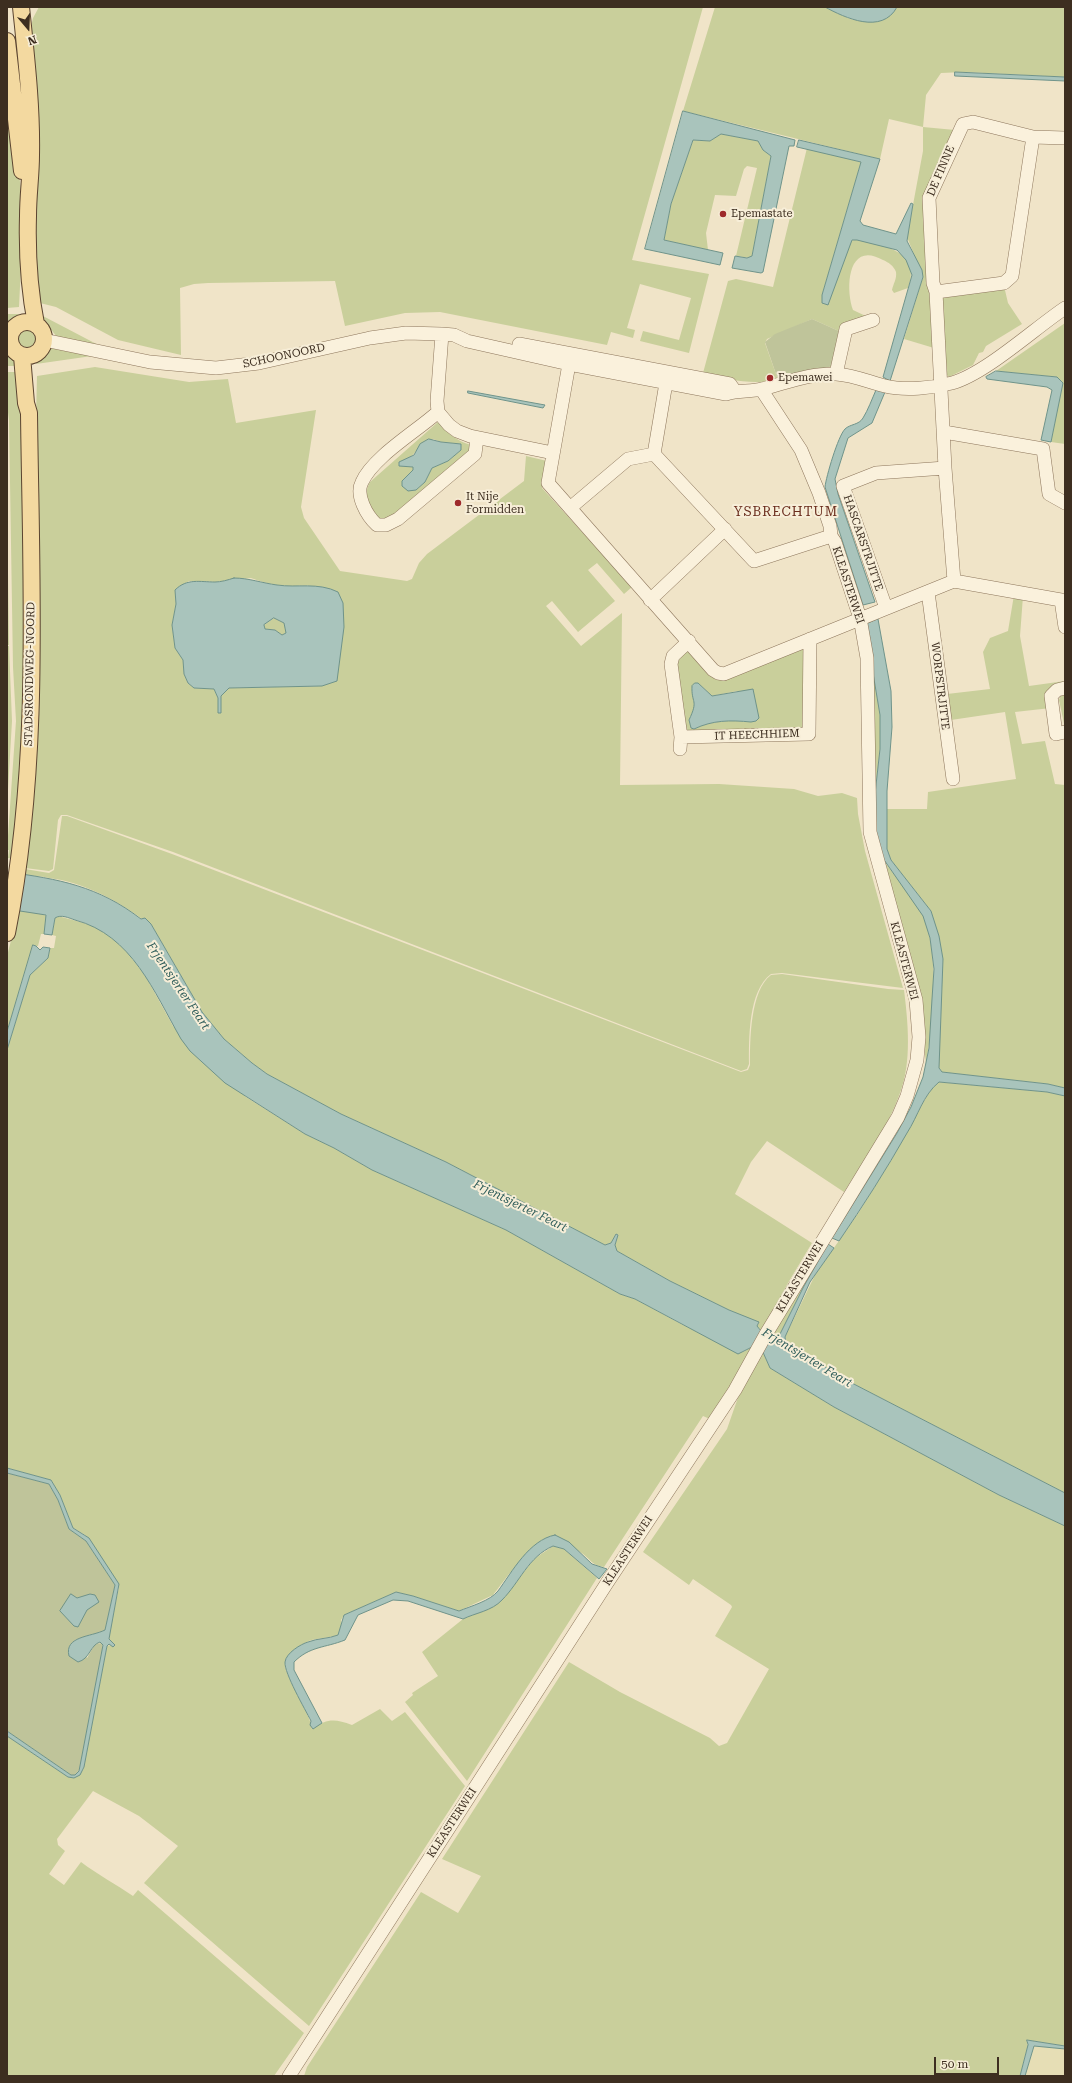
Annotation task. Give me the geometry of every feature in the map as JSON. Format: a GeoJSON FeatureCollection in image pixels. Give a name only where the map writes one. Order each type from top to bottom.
{"type":"FeatureCollection","features":[{"type":"Feature","properties":{"kind":"main road"},"geometry":{"type":"LineString","coordinates":[[21,7],[27,60],[31,148],[28,216],[28,276],[24,294],[29,323]]}},
{"type":"Feature","properties":{"kind":"main road"},"geometry":{"type":"LineString","coordinates":[[27,60],[30,47],[28,20],[32,7]]}},
{"type":"Feature","properties":{"kind":"main road"},"geometry":{"type":"LineString","coordinates":[[7,41],[28,216]]}},
{"type":"Feature","properties":{"kind":"main road"},"geometry":{"type":"LineString","coordinates":[[29,323],[42,330],[44,340],[41,349],[28,355],[14,350],[9,339],[15,327],[29,323]]}},
{"type":"Feature","properties":{"kind":"main road","name":"STADSRONDWEG-NOORD"},"geometry":{"type":"LineString","coordinates":[[8,928],[19,861],[25,798],[32,660],[29,413],[26,403],[28,355]]}},
{"type":"Feature","properties":{"kind":"street","name":"DE FINNE"},"geometry":{"type":"LineString","coordinates":[[942,385],[936,292],[933,283],[929,198],[960,128],[963,124],[973,122],[1033,137],[1065,138]]}},
{"type":"Feature","properties":{"kind":"street"},"geometry":{"type":"LineString","coordinates":[[936,292],[1004,283],[1012,276],[1033,137]]}},
{"type":"Feature","properties":{"kind":"street"},"geometry":{"type":"LineString","coordinates":[[570,359],[666,383],[726,394],[735,391],[761,389],[819,374],[836,374],[858,378],[887,387],[909,388],[942,385],[962,379],[986,364],[1065,308]]}},
{"type":"Feature","properties":{"kind":"street"},"geometry":{"type":"LineString","coordinates":[[836,374],[846,329],[873,320]]}},
{"type":"Feature","properties":{"kind":"street","name":"SCHOONOORD"},"geometry":{"type":"LineString","coordinates":[[44,340],[150,362],[216,368],[259,363],[406,332],[448,334],[467,341],[570,359]]}},
{"type":"Feature","properties":{"kind":"street"},"geometry":{"type":"LineString","coordinates":[[448,334],[436,401],[438,412],[457,431],[477,438],[553,453]]}},
{"type":"Feature","properties":{"kind":"street"},"geometry":{"type":"LineString","coordinates":[[570,359],[730,384],[735,391]]}},
{"type":"Feature","properties":{"kind":"street"},"geometry":{"type":"LineString","coordinates":[[570,359],[548,484],[650,600],[718,674],[724,674],[954,581],[1063,600],[1065,627]]}},
{"type":"Feature","properties":{"kind":"street"},"geometry":{"type":"LineString","coordinates":[[654,454],[666,383]]}},
{"type":"Feature","properties":{"kind":"street"},"geometry":{"type":"LineString","coordinates":[[942,385],[945,468],[954,581]]}},
{"type":"Feature","properties":{"kind":"street","name":"KLEASTERWEI"},"geometry":{"type":"LineString","coordinates":[[291,2075],[611,1576],[723,1409],[766,1334],[898,1117],[907,1096],[917,1060],[919,1037],[916,1000],[870,832],[868,658],[860,618],[835,542],[831,536],[830,526],[821,499],[802,450],[761,389]]}},
{"type":"Feature","properties":{"kind":"street"},"geometry":{"type":"LineString","coordinates":[[438,412],[376,462],[362,481],[359,490],[365,510],[370,520],[377,525],[386,525],[398,519],[475,454],[477,438]]}},
{"type":"Feature","properties":{"kind":"street"},"geometry":{"type":"LineString","coordinates":[[944,432],[1042,449],[1049,494],[1065,503]]}},
{"type":"Feature","properties":{"kind":"street"},"geometry":{"type":"LineString","coordinates":[[570,508],[628,459],[654,454]]}},
{"type":"Feature","properties":{"kind":"street"},"geometry":{"type":"LineString","coordinates":[[654,454],[754,561],[831,536]]}},
{"type":"Feature","properties":{"kind":"street","name":"HASCARSTRJITTE"},"geometry":{"type":"LineString","coordinates":[[886,608],[843,486],[876,474],[945,468]]}},
{"type":"Feature","properties":{"kind":"street"},"geometry":{"type":"LineString","coordinates":[[650,600],[725,529]]}},
{"type":"Feature","properties":{"kind":"street","name":"WORPSTRJITTE"},"geometry":{"type":"LineString","coordinates":[[928,592],[953,779]]}},
{"type":"Feature","properties":{"kind":"street","name":"IT HEECHHIEM"},"geometry":{"type":"LineString","coordinates":[[689,641],[673,656],[671,664],[681,743],[809,734],[810,639]]}},
{"type":"Feature","properties":{"kind":"street"},"geometry":{"type":"LineString","coordinates":[[1065,688],[1057,690],[1051,696],[1056,734],[1065,732]]}},
{"type":"Feature","properties":{"kind":"shaded area"},"geometry":{"type":"Polygon","coordinates":[[[1034,2046],[1065,2049],[1065,2076],[1025,2076],[1034,2046]]]}},
{"type":"Feature","properties":{"kind":"green space"},"geometry":{"type":"Polygon","coordinates":[[[39,7],[703,7],[632,260],[709,274],[689,353],[640,341],[643,331],[679,340],[691,298],[640,284],[627,328],[635,330],[633,338],[611,332],[607,345],[440,312],[405,313],[345,326],[335,281],[208,283],[194,284],[180,288],[181,355],[118,340],[56,307],[36,302],[30,31],[33,18],[39,7]]]}},
{"type":"Feature","properties":{"kind":"green space"},"geometry":{"type":"Polygon","coordinates":[[[715,7],[825,7],[850,19],[870,22],[887,17],[897,7],[1065,7],[1065,77],[965,72],[941,73],[926,95],[923,127],[889,119],[880,159],[683,111],[715,7]]]}},
{"type":"Feature","properties":{"kind":"green space"},"geometry":{"type":"Polygon","coordinates":[[[7,72],[22,199],[23,225],[19,307],[7,308],[7,72]]]}},
{"type":"Feature","properties":{"kind":"green space"},"geometry":{"type":"Polygon","coordinates":[[[923,127],[955,130],[924,197],[934,348],[904,339],[923,277],[907,237],[923,151],[923,127]]]}},
{"type":"Feature","properties":{"kind":"green space"},"geometry":{"type":"Polygon","coordinates":[[[721,134],[759,141],[763,150],[771,156],[752,256],[750,258],[736,256],[757,168],[747,166],[744,169],[736,196],[715,195],[706,233],[708,250],[664,240],[671,204],[693,140],[710,141],[721,134]]]}},
{"type":"Feature","properties":{"kind":"green space"},"geometry":{"type":"Polygon","coordinates":[[[807,148],[861,162],[822,295],[850,242],[855,240],[861,240],[891,248],[904,257],[911,270],[911,278],[908,288],[894,293],[892,290],[896,272],[892,266],[889,263],[871,255],[862,256],[856,261],[852,269],[849,290],[853,310],[872,319],[841,332],[812,319],[767,339],[765,343],[778,380],[749,382],[722,378],[703,373],[728,281],[736,279],[773,287],[807,148]]]}},
{"type":"Feature","properties":{"kind":"green space"},"geometry":{"type":"Polygon","coordinates":[[[1004,286],[1008,303],[1022,324],[986,346],[983,352],[979,353],[973,365],[949,377],[947,375],[941,297],[1004,286]]]}},
{"type":"Feature","properties":{"kind":"green space"},"geometry":{"type":"Polygon","coordinates":[[[7,314],[19,314],[7,329],[7,314]]]}},
{"type":"Feature","properties":{"kind":"green space"},"geometry":{"type":"Polygon","coordinates":[[[41,315],[106,349],[58,338],[42,319],[41,315]]]}},
{"type":"Feature","properties":{"kind":"green space"},"geometry":{"type":"Polygon","coordinates":[[[812,319],[841,332],[833,366],[778,380],[765,342],[775,334],[812,319]]]}},
{"type":"Feature","properties":{"kind":"green space"},"geometry":{"type":"Polygon","coordinates":[[[1065,323],[1065,444],[1051,442],[1062,383],[1057,377],[996,371],[1065,323]]]}},
{"type":"Feature","properties":{"kind":"green space"},"geometry":{"type":"Polygon","coordinates":[[[27,328],[35,331],[38,339],[35,347],[27,350],[19,347],[16,339],[19,331],[27,328]]]}},
{"type":"Feature","properties":{"kind":"green space"},"geometry":{"type":"Polygon","coordinates":[[[49,348],[60,348],[92,356],[36,364],[41,353],[49,348]]]}},
{"type":"Feature","properties":{"kind":"green space"},"geometry":{"type":"Polygon","coordinates":[[[7,349],[15,357],[19,366],[7,366],[7,349]]]}},
{"type":"Feature","properties":{"kind":"green space"},"geometry":{"type":"Polygon","coordinates":[[[95,367],[189,382],[228,379],[236,423],[316,410],[301,507],[304,518],[340,571],[407,581],[412,579],[419,563],[427,554],[524,481],[526,456],[547,461],[542,488],[632,587],[624,594],[597,563],[588,570],[615,601],[578,632],[552,601],[546,606],[581,646],[622,613],[620,785],[719,784],[794,789],[818,796],[842,793],[857,798],[858,814],[865,851],[903,988],[782,973],[771,974],[763,982],[754,1003],[751,1016],[749,1064],[747,1069],[741,1071],[173,852],[67,815],[61,815],[58,820],[53,869],[49,871],[25,868],[37,376],[95,367]],[[251,578],[216,582],[189,581],[175,590],[176,604],[172,625],[175,648],[183,660],[184,674],[188,683],[194,688],[214,689],[218,698],[218,713],[221,713],[221,696],[229,688],[322,686],[344,627],[343,622],[319,587],[269,584],[251,578]]]}},
{"type":"Feature","properties":{"kind":"green space"},"geometry":{"type":"Polygon","coordinates":[[[7,372],[20,372],[23,413],[25,705],[13,859],[8,858],[9,850],[7,850],[16,721],[13,667],[7,372]]]}},
{"type":"Feature","properties":{"kind":"green space"},"geometry":{"type":"Polygon","coordinates":[[[438,422],[453,436],[471,445],[472,449],[400,514],[380,521],[368,502],[366,493],[370,482],[438,422]],[[433,439],[417,450],[409,459],[399,462],[402,466],[413,467],[413,470],[402,481],[402,486],[416,490],[425,482],[432,468],[448,461],[461,450],[461,444],[441,442],[433,439]]]}},
{"type":"Feature","properties":{"kind":"green space"},"geometry":{"type":"Polygon","coordinates":[[[7,500],[9,645],[7,645],[7,500]]]}},
{"type":"Feature","properties":{"kind":"green space"},"geometry":{"type":"Polygon","coordinates":[[[1014,595],[1023,596],[1020,636],[1029,686],[1065,681],[1065,687],[1051,708],[1015,712],[1022,744],[1045,741],[1055,784],[1065,785],[1065,1088],[1048,1084],[941,1072],[938,1065],[943,959],[931,911],[891,860],[887,849],[886,809],[927,809],[928,792],[1016,779],[1005,712],[951,720],[947,694],[990,689],[983,652],[990,638],[1008,631],[1014,595]]]}},
{"type":"Feature","properties":{"kind":"green space"},"geometry":{"type":"Polygon","coordinates":[[[274,618],[284,623],[287,633],[282,635],[275,630],[265,629],[264,625],[274,618]]]}},
{"type":"Feature","properties":{"kind":"green space"},"geometry":{"type":"Polygon","coordinates":[[[806,645],[804,729],[681,731],[675,665],[688,649],[716,680],[806,645]],[[698,683],[692,690],[695,707],[689,720],[691,728],[694,729],[722,721],[751,722],[737,691],[712,696],[698,683]]]}},
{"type":"Feature","properties":{"kind":"green space"},"geometry":{"type":"Polygon","coordinates":[[[7,646],[9,646],[12,721],[7,807],[7,646]]]}},
{"type":"Feature","properties":{"kind":"green space"},"geometry":{"type":"Polygon","coordinates":[[[873,668],[880,715],[880,749],[875,794],[873,668]]]}},
{"type":"Feature","properties":{"kind":"green space"},"geometry":{"type":"Polygon","coordinates":[[[1061,695],[1065,695],[1065,728],[1059,700],[1061,695]]]}},
{"type":"Feature","properties":{"kind":"green space"},"geometry":{"type":"Polygon","coordinates":[[[62,816],[67,816],[172,854],[741,1072],[748,1070],[750,1065],[751,1030],[755,1004],[764,982],[771,975],[782,974],[904,990],[908,1028],[908,1055],[904,1081],[889,1119],[844,1192],[767,1141],[751,1162],[735,1194],[812,1243],[788,1283],[762,1333],[757,1326],[759,1323],[670,1281],[617,1251],[615,1245],[618,1235],[616,1234],[611,1243],[605,1245],[446,1162],[341,1114],[267,1074],[252,1063],[224,1039],[202,1012],[151,924],[145,919],[142,919],[109,898],[86,887],[61,880],[24,875],[25,869],[49,873],[54,870],[62,816]]]}},
{"type":"Feature","properties":{"kind":"green space"},"geometry":{"type":"Polygon","coordinates":[[[884,861],[916,902],[924,916],[929,932],[932,950],[934,989],[929,1047],[926,1063],[922,1028],[884,861]]]}},
{"type":"Feature","properties":{"kind":"green space"},"geometry":{"type":"Polygon","coordinates":[[[19,910],[39,913],[47,916],[44,934],[41,934],[38,946],[33,946],[7,1032],[7,956],[19,910]]]}},
{"type":"Feature","properties":{"kind":"green space"},"geometry":{"type":"Polygon","coordinates":[[[58,916],[95,926],[115,940],[128,953],[146,977],[173,1026],[246,1097],[305,1134],[334,1148],[372,1170],[506,1230],[620,1294],[635,1299],[681,1324],[719,1342],[743,1352],[754,1346],[712,1420],[703,1416],[604,1567],[597,1565],[576,1550],[543,1539],[509,1574],[493,1595],[459,1611],[396,1592],[344,1615],[341,1620],[342,1626],[338,1635],[309,1641],[302,1644],[286,1658],[285,1661],[288,1675],[307,1713],[312,1729],[327,1721],[336,1721],[352,1725],[380,1709],[392,1721],[405,1712],[465,1786],[309,2026],[144,1883],[178,1846],[139,1816],[93,1791],[57,1839],[58,1845],[65,1851],[49,1874],[64,1885],[81,1862],[133,1896],[138,1890],[304,2033],[274,2076],[7,2076],[7,1736],[68,1777],[83,1770],[107,1646],[110,1645],[109,1635],[119,1587],[85,1535],[73,1528],[60,1495],[51,1480],[7,1468],[7,1050],[30,975],[48,958],[50,948],[54,948],[56,936],[52,935],[55,918],[58,916]]]}},
{"type":"Feature","properties":{"kind":"green space"},"geometry":{"type":"Polygon","coordinates":[[[939,1082],[1047,1092],[1065,1096],[1065,1493],[848,1381],[786,1343],[785,1337],[815,1275],[859,1212],[893,1157],[932,1088],[939,1082]]]}},
{"type":"Feature","properties":{"kind":"green space"},"geometry":{"type":"Polygon","coordinates":[[[828,1244],[804,1286],[778,1338],[768,1337],[824,1248],[828,1244]]]}},
{"type":"Feature","properties":{"kind":"green space"},"geometry":{"type":"Polygon","coordinates":[[[762,1350],[770,1368],[834,1407],[999,1495],[1065,1526],[1065,2046],[1027,2040],[1028,2045],[1020,2076],[304,2076],[307,2067],[421,1892],[458,1913],[481,1876],[442,1859],[569,1662],[620,1692],[710,1738],[719,1746],[727,1743],[769,1669],[715,1636],[732,1607],[731,1605],[693,1579],[689,1585],[643,1552],[727,1429],[741,1389],[762,1350]]]}},
{"type":"Feature","properties":{"kind":"green space"},"geometry":{"type":"Polygon","coordinates":[[[7,1473],[49,1484],[58,1500],[69,1529],[86,1541],[115,1585],[105,1631],[75,1640],[87,1658],[95,1644],[102,1643],[103,1648],[80,1769],[75,1775],[71,1775],[7,1731],[7,1473]]]}},
{"type":"Feature","properties":{"kind":"green space"},"geometry":{"type":"Polygon","coordinates":[[[553,1546],[564,1549],[597,1578],[467,1781],[405,1702],[413,1695],[412,1693],[438,1676],[422,1652],[463,1619],[502,1600],[534,1559],[553,1546]]]}},
{"type":"Feature","properties":{"kind":"water"},"geometry":{"type":"Polygon","coordinates":[[[825,7],[897,7],[890,15],[882,20],[863,22],[843,16],[825,7]]]}},
{"type":"Feature","properties":{"kind":"water"},"geometry":{"type":"Polygon","coordinates":[[[955,72],[1065,77],[1065,81],[955,76],[955,72]]]}},
{"type":"Feature","properties":{"kind":"water"},"geometry":{"type":"Polygon","coordinates":[[[683,111],[795,140],[794,146],[789,146],[763,272],[761,273],[732,268],[735,256],[747,258],[752,256],[771,156],[763,150],[758,141],[721,134],[710,141],[693,140],[671,204],[664,240],[723,253],[720,265],[645,249],[683,111]]]}},
{"type":"Feature","properties":{"kind":"water"},"geometry":{"type":"Polygon","coordinates":[[[799,140],[880,159],[860,221],[863,225],[896,234],[911,203],[913,204],[907,241],[922,270],[923,277],[890,381],[883,377],[912,275],[906,260],[897,250],[852,240],[828,305],[822,303],[822,295],[861,162],[797,147],[799,140]]]}},
{"type":"Feature","properties":{"kind":"water"},"geometry":{"type":"Polygon","coordinates":[[[996,371],[1057,377],[1063,383],[1051,442],[1041,440],[1052,390],[1047,387],[987,379],[986,377],[996,371]]]}},
{"type":"Feature","properties":{"kind":"water"},"geometry":{"type":"Polygon","coordinates":[[[876,390],[885,392],[872,423],[848,438],[835,479],[838,494],[875,602],[863,605],[825,487],[833,457],[842,433],[847,427],[861,420],[867,412],[876,390]]]}},
{"type":"Feature","properties":{"kind":"water"},"geometry":{"type":"Polygon","coordinates":[[[468,391],[545,405],[543,408],[468,393],[468,391]]]}},
{"type":"Feature","properties":{"kind":"water"},"geometry":{"type":"Polygon","coordinates":[[[429,439],[461,444],[461,450],[448,461],[432,468],[425,482],[416,490],[408,491],[402,486],[402,481],[413,470],[413,467],[399,466],[399,462],[414,455],[420,444],[429,439]]]}},
{"type":"Feature","properties":{"kind":"water"},"geometry":{"type":"Polygon","coordinates":[[[234,578],[285,586],[323,587],[338,592],[343,603],[344,627],[337,681],[322,686],[229,688],[221,696],[221,713],[218,713],[218,698],[214,689],[194,688],[188,683],[184,674],[183,660],[175,648],[172,625],[176,604],[175,590],[189,582],[217,582],[234,578]],[[274,618],[264,625],[265,629],[275,630],[282,635],[286,633],[284,623],[274,618]]]}},
{"type":"Feature","properties":{"kind":"water"},"geometry":{"type":"Polygon","coordinates":[[[878,619],[891,691],[892,727],[887,791],[887,849],[891,860],[931,911],[939,936],[943,959],[939,1068],[942,1072],[1048,1084],[1065,1088],[1065,1096],[1047,1092],[939,1082],[933,1087],[925,1099],[891,1161],[839,1241],[832,1238],[897,1133],[911,1107],[923,1077],[929,1048],[934,969],[930,938],[923,916],[880,854],[874,819],[880,749],[880,715],[865,625],[878,619]]]}},
{"type":"Feature","properties":{"kind":"water"},"geometry":{"type":"Polygon","coordinates":[[[695,683],[698,683],[712,696],[753,689],[759,718],[756,721],[751,722],[722,721],[694,729],[691,728],[689,720],[694,708],[692,686],[695,683]]]}},
{"type":"Feature","properties":{"kind":"water","name":"Frjentsjerter Feart"},"geometry":{"type":"Polygon","coordinates":[[[7,872],[61,881],[93,891],[125,908],[141,919],[145,918],[151,924],[202,1012],[224,1039],[267,1074],[341,1114],[446,1162],[605,1245],[611,1243],[616,1234],[618,1235],[615,1245],[617,1251],[670,1281],[729,1310],[759,1322],[757,1326],[771,1337],[778,1338],[804,1286],[828,1244],[834,1248],[810,1282],[785,1337],[786,1343],[848,1381],[1065,1493],[1065,1526],[999,1495],[834,1407],[770,1368],[762,1350],[754,1346],[738,1354],[635,1299],[620,1294],[506,1230],[372,1170],[334,1148],[305,1134],[225,1083],[190,1051],[181,1039],[151,985],[126,952],[112,938],[95,927],[62,916],[55,918],[52,935],[44,934],[46,915],[7,909],[7,872]]]}},
{"type":"Feature","properties":{"kind":"water"},"geometry":{"type":"Polygon","coordinates":[[[33,945],[40,950],[43,947],[50,948],[48,958],[30,975],[7,1050],[7,1032],[33,945]]]}},
{"type":"Feature","properties":{"kind":"water"},"geometry":{"type":"Polygon","coordinates":[[[7,1468],[51,1480],[60,1495],[73,1528],[89,1538],[119,1584],[109,1639],[115,1645],[113,1647],[109,1644],[107,1646],[84,1767],[80,1775],[74,1778],[68,1777],[7,1736],[7,1731],[71,1775],[75,1775],[79,1771],[103,1645],[100,1642],[94,1646],[85,1658],[78,1662],[69,1656],[69,1649],[71,1644],[80,1638],[105,1630],[115,1585],[86,1541],[69,1529],[58,1500],[49,1484],[7,1473],[7,1468]]]}},
{"type":"Feature","properties":{"kind":"water"},"geometry":{"type":"Polygon","coordinates":[[[555,1535],[569,1542],[592,1564],[607,1569],[599,1579],[564,1549],[553,1546],[544,1551],[531,1563],[502,1600],[493,1607],[463,1619],[408,1601],[393,1600],[358,1615],[345,1640],[312,1650],[300,1657],[294,1662],[294,1670],[322,1723],[313,1729],[310,1725],[311,1721],[291,1682],[286,1667],[286,1659],[294,1649],[312,1641],[338,1635],[344,1615],[396,1592],[459,1611],[480,1603],[495,1595],[515,1566],[529,1550],[537,1543],[555,1535]]]}},
{"type":"Feature","properties":{"kind":"water"},"geometry":{"type":"Polygon","coordinates":[[[71,1594],[77,1598],[90,1594],[95,1595],[99,1602],[87,1610],[78,1627],[74,1626],[60,1611],[71,1594]]]}},
{"type":"Feature","properties":{"kind":"water"},"geometry":{"type":"Polygon","coordinates":[[[1027,2040],[1065,2046],[1065,2049],[1034,2046],[1025,2076],[1020,2076],[1028,2045],[1027,2040]]]}},
{"type":"Feature","properties":{"kind":"place","name":"Epemastate"},"geometry":{"type":"Point","coordinates":[723,214]}},
{"type":"Feature","properties":{"kind":"place","name":"Epemawei"},"geometry":{"type":"Point","coordinates":[770,378]}},
{"type":"Feature","properties":{"kind":"place","name":"It Nije Formidden"},"geometry":{"type":"Point","coordinates":[458,503]}},
{"type":"Feature","properties":{"kind":"district","name":"YSBRECHTUM"},"geometry":{"type":"Point","coordinates":[786,512]}}]}
